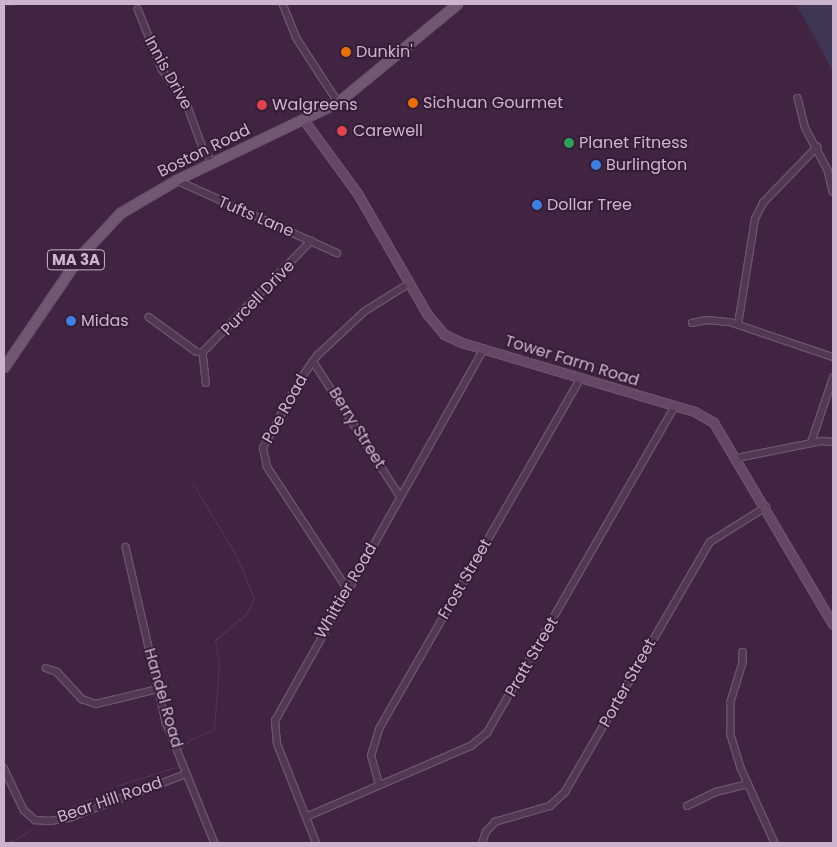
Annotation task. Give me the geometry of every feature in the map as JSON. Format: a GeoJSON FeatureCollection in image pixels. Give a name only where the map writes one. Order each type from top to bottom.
{"type":"FeatureCollection","features":[{"type":"Feature","properties":{"kind":"main road","name":"Boston Road"},"geometry":{"type":"LineString","coordinates":[[4,367],[90,244],[120,213],[176,180],[338,102],[457,4]]}},
{"type":"Feature","properties":{"kind":"street"},"geometry":{"type":"LineString","coordinates":[[284,4],[296,37],[338,102]]}},
{"type":"Feature","properties":{"kind":"street","name":"Innis Drive"},"geometry":{"type":"LineString","coordinates":[[138,10],[162,69],[188,107],[203,148],[213,163]]}},
{"type":"Feature","properties":{"kind":"street"},"geometry":{"type":"LineString","coordinates":[[798,98],[806,129],[828,170],[833,191]]}},
{"type":"Feature","properties":{"kind":"street","name":"Tower Farm Road"},"geometry":{"type":"LineString","coordinates":[[304,120],[358,194],[439,330],[452,339],[675,406],[702,415],[714,423],[737,458],[833,624]]}},
{"type":"Feature","properties":{"kind":"street"},"geometry":{"type":"LineString","coordinates":[[738,325],[755,218],[768,197],[817,147]]}},
{"type":"Feature","properties":{"kind":"street","name":"Tufts Lane"},"geometry":{"type":"LineString","coordinates":[[176,180],[337,253]]}},
{"type":"Feature","properties":{"kind":"street","name":"Purcell Drive"},"geometry":{"type":"LineString","coordinates":[[203,352],[311,241]]}},
{"type":"Feature","properties":{"kind":"street","name":"Poe Road"},"geometry":{"type":"LineString","coordinates":[[348,589],[264,460],[265,442],[313,361],[365,311],[410,283]]}},
{"type":"Feature","properties":{"kind":"street"},"geometry":{"type":"LineString","coordinates":[[149,317],[197,352],[203,352],[206,383]]}},
{"type":"Feature","properties":{"kind":"street"},"geometry":{"type":"LineString","coordinates":[[692,323],[713,320],[738,325],[833,357]]}},
{"type":"Feature","properties":{"kind":"street","name":"Whittier Road"},"geometry":{"type":"LineString","coordinates":[[316,843],[277,744],[275,721],[484,349]]}},
{"type":"Feature","properties":{"kind":"street","name":"Berry Street"},"geometry":{"type":"LineString","coordinates":[[313,361],[400,496]]}},
{"type":"Feature","properties":{"kind":"street","name":"Frost Street"},"geometry":{"type":"LineString","coordinates":[[379,785],[371,756],[379,728],[581,378]]}},
{"type":"Feature","properties":{"kind":"street"},"geometry":{"type":"LineString","coordinates":[[811,443],[833,378]]}},
{"type":"Feature","properties":{"kind":"street","name":"Pratt Street"},"geometry":{"type":"LineString","coordinates":[[306,817],[471,746],[488,733],[675,406]]}},
{"type":"Feature","properties":{"kind":"street"},"geometry":{"type":"LineString","coordinates":[[737,458],[811,443],[833,442]]}},
{"type":"Feature","properties":{"kind":"street","name":"Porter Street"},"geometry":{"type":"LineString","coordinates":[[482,843],[486,832],[496,822],[550,806],[566,792],[707,546],[722,533],[766,507]]}},
{"type":"Feature","properties":{"kind":"street","name":"Handel Road"},"geometry":{"type":"LineString","coordinates":[[126,547],[158,689],[186,774],[214,843]]}},
{"type":"Feature","properties":{"kind":"street"},"geometry":{"type":"LineString","coordinates":[[743,652],[730,718],[734,749],[775,843]]}},
{"type":"Feature","properties":{"kind":"street"},"geometry":{"type":"LineString","coordinates":[[46,668],[54,669],[78,696],[96,704],[158,689]]}},
{"type":"Feature","properties":{"kind":"street","name":"Bear Hill Road"},"geometry":{"type":"LineString","coordinates":[[4,768],[24,810],[35,820],[50,821],[69,818],[186,774]]}},
{"type":"Feature","properties":{"kind":"street"},"geometry":{"type":"LineString","coordinates":[[687,806],[716,792],[748,784]]}},
{"type":"Feature","properties":{"kind":"shaded area"},"geometry":{"type":"Polygon","coordinates":[[[795,4],[833,4],[833,72],[807,23],[795,4]]]}},
{"type":"Feature","properties":{"kind":"waterway"},"geometry":{"type":"LineString","coordinates":[[4,6],[15,4]]}},
{"type":"Feature","properties":{"kind":"waterway"},"geometry":{"type":"LineString","coordinates":[[181,749],[189,740],[214,730],[219,664],[215,640],[246,614],[254,598],[236,555],[193,484]]}},
{"type":"Feature","properties":{"kind":"waterway"},"geometry":{"type":"LineString","coordinates":[[119,785],[176,767]]}},
{"type":"Feature","properties":{"kind":"waterway"},"geometry":{"type":"LineString","coordinates":[[71,807],[113,789]]}},
{"type":"Feature","properties":{"kind":"waterway"},"geometry":{"type":"LineString","coordinates":[[8,843],[31,830]]}},
{"type":"Feature","properties":{"kind":"place","name":"Dunkin'"},"geometry":{"type":"Point","coordinates":[346,52]}},
{"type":"Feature","properties":{"kind":"place","name":"Sichuan Gourmet"},"geometry":{"type":"Point","coordinates":[413,103]}},
{"type":"Feature","properties":{"kind":"place","name":"Walgreens"},"geometry":{"type":"Point","coordinates":[262,105]}},
{"type":"Feature","properties":{"kind":"place","name":"Carewell"},"geometry":{"type":"Point","coordinates":[342,131]}},
{"type":"Feature","properties":{"kind":"place","name":"Planet Fitness"},"geometry":{"type":"Point","coordinates":[569,143]}},
{"type":"Feature","properties":{"kind":"place","name":"Burlington"},"geometry":{"type":"Point","coordinates":[596,165]}},
{"type":"Feature","properties":{"kind":"place","name":"Dollar Tree"},"geometry":{"type":"Point","coordinates":[537,205]}},
{"type":"Feature","properties":{"kind":"place","name":"Midas"},"geometry":{"type":"Point","coordinates":[71,321]}}]}
